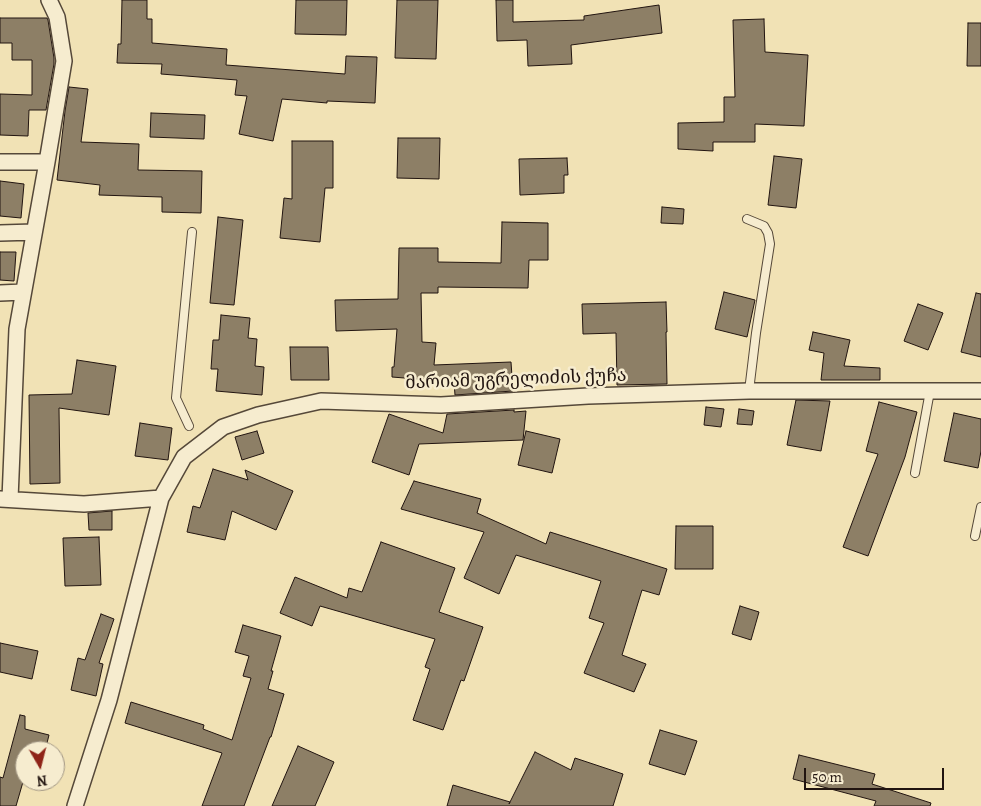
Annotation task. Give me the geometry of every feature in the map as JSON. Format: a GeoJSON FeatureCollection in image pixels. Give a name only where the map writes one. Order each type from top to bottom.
{"type":"FeatureCollection","features":[{"type":"Feature","properties":{"kind":"street"},"geometry":{"type":"LineString","coordinates":[[49,0],[57,17],[64,61],[16,329],[5,499],[84,504],[161,498]]}},
{"type":"Feature","properties":{"kind":"street"},"geometry":{"type":"LineString","coordinates":[[0,162],[47,162]]}},
{"type":"Feature","properties":{"kind":"street"},"geometry":{"type":"LineString","coordinates":[[0,233],[34,232]]}},
{"type":"Feature","properties":{"kind":"street"},"geometry":{"type":"LineString","coordinates":[[0,293],[23,292]]}},
{"type":"Feature","properties":{"kind":"street","name":"მარიამ უგრელიძის ქუჩა"},"geometry":{"type":"LineString","coordinates":[[74,806],[109,700],[161,498],[184,457],[224,427],[258,415],[321,401],[441,405],[588,396],[749,391],[981,391]]}},
{"type":"Feature","properties":{"kind":"lane"},"geometry":{"type":"LineString","coordinates":[[747,219],[764,226],[768,233],[770,244],[749,391]]}},
{"type":"Feature","properties":{"kind":"lane"},"geometry":{"type":"LineString","coordinates":[[189,426],[176,398],[192,232]]}},
{"type":"Feature","properties":{"kind":"lane"},"geometry":{"type":"LineString","coordinates":[[915,473],[930,391]]}},
{"type":"Feature","properties":{"kind":"lane"},"geometry":{"type":"LineString","coordinates":[[975,536],[981,507]]}},
{"type":"Feature","properties":{"kind":"building"},"geometry":{"type":"Polygon","coordinates":[[[122,0],[147,0],[147,19],[152,19],[152,43],[227,49],[226,65],[345,74],[346,56],[377,57],[375,103],[327,101],[327,103],[282,99],[273,141],[239,134],[247,96],[235,95],[237,80],[161,74],[162,64],[117,63],[118,44],[121,44],[122,0]]]}},
{"type":"Feature","properties":{"kind":"building"},"geometry":{"type":"Polygon","coordinates":[[[296,0],[347,0],[346,35],[295,34],[296,0]]]}},
{"type":"Feature","properties":{"kind":"building"},"geometry":{"type":"Polygon","coordinates":[[[397,0],[438,0],[436,59],[395,58],[397,0]]]}},
{"type":"Feature","properties":{"kind":"building"},"geometry":{"type":"Polygon","coordinates":[[[496,0],[513,0],[513,22],[584,20],[584,16],[659,5],[662,33],[571,45],[572,64],[528,66],[527,40],[497,41],[496,0]]]}},
{"type":"Feature","properties":{"kind":"building"},"geometry":{"type":"Polygon","coordinates":[[[0,18],[47,18],[48,20],[54,64],[46,110],[29,110],[28,136],[0,135],[0,94],[32,95],[32,60],[12,60],[12,43],[0,43],[0,18]]]}},
{"type":"Feature","properties":{"kind":"building"},"geometry":{"type":"Polygon","coordinates":[[[764,19],[765,52],[808,55],[804,126],[755,124],[755,142],[713,142],[713,151],[678,149],[678,123],[724,122],[724,97],[735,97],[733,20],[764,19]]]}},
{"type":"Feature","properties":{"kind":"building"},"geometry":{"type":"Polygon","coordinates":[[[968,23],[981,23],[981,66],[967,66],[968,23]]]}},
{"type":"Feature","properties":{"kind":"building"},"geometry":{"type":"Polygon","coordinates":[[[69,87],[88,89],[81,142],[139,144],[138,170],[202,171],[201,213],[162,212],[162,197],[99,195],[100,185],[57,180],[69,87]]]}},
{"type":"Feature","properties":{"kind":"building"},"geometry":{"type":"Polygon","coordinates":[[[151,113],[205,115],[204,139],[150,137],[151,113]]]}},
{"type":"Feature","properties":{"kind":"building"},"geometry":{"type":"Polygon","coordinates":[[[398,138],[440,138],[439,179],[397,178],[398,138]]]}},
{"type":"Feature","properties":{"kind":"building"},"geometry":{"type":"Polygon","coordinates":[[[292,141],[333,141],[333,188],[325,188],[320,242],[280,238],[284,198],[292,199],[292,141]]]}},
{"type":"Feature","properties":{"kind":"building"},"geometry":{"type":"Polygon","coordinates":[[[774,156],[802,159],[796,208],[768,205],[774,156]]]}},
{"type":"Feature","properties":{"kind":"building"},"geometry":{"type":"Polygon","coordinates":[[[567,158],[568,175],[564,175],[564,193],[520,195],[519,159],[567,158]]]}},
{"type":"Feature","properties":{"kind":"building"},"geometry":{"type":"Polygon","coordinates":[[[0,181],[24,184],[21,218],[0,216],[0,181]]]}},
{"type":"Feature","properties":{"kind":"building"},"geometry":{"type":"Polygon","coordinates":[[[662,207],[684,209],[683,224],[661,223],[662,207]]]}},
{"type":"Feature","properties":{"kind":"building"},"geometry":{"type":"Polygon","coordinates":[[[218,217],[243,220],[234,305],[210,303],[218,217]]]}},
{"type":"Feature","properties":{"kind":"building"},"geometry":{"type":"Polygon","coordinates":[[[502,222],[548,223],[548,260],[529,260],[528,288],[438,287],[438,293],[421,293],[422,342],[436,343],[434,365],[511,362],[513,391],[455,395],[454,382],[392,377],[397,329],[336,331],[335,300],[398,299],[399,248],[438,248],[438,262],[501,263],[502,222]]]}},
{"type":"Feature","properties":{"kind":"building"},"geometry":{"type":"Polygon","coordinates":[[[0,252],[16,252],[14,281],[0,280],[0,252]]]}},
{"type":"Feature","properties":{"kind":"building"},"geometry":{"type":"Polygon","coordinates":[[[724,292],[755,300],[747,337],[715,329],[724,292]]]}},
{"type":"Feature","properties":{"kind":"building"},"geometry":{"type":"Polygon","coordinates":[[[976,293],[981,294],[981,357],[961,352],[976,293]]]}},
{"type":"Feature","properties":{"kind":"building"},"geometry":{"type":"Polygon","coordinates":[[[666,302],[667,384],[617,385],[616,333],[583,334],[582,304],[666,302]]]}},
{"type":"Feature","properties":{"kind":"building"},"geometry":{"type":"Polygon","coordinates":[[[918,304],[943,313],[928,350],[904,341],[918,304]]]}},
{"type":"Feature","properties":{"kind":"building"},"geometry":{"type":"Polygon","coordinates":[[[221,315],[250,318],[248,338],[257,339],[255,366],[264,367],[262,395],[216,391],[218,369],[211,369],[213,340],[219,340],[221,315]]]}},
{"type":"Feature","properties":{"kind":"building"},"geometry":{"type":"Polygon","coordinates":[[[813,332],[850,340],[844,366],[880,368],[880,380],[821,380],[824,353],[809,350],[813,332]]]}},
{"type":"Feature","properties":{"kind":"building"},"geometry":{"type":"Polygon","coordinates":[[[290,347],[328,347],[329,380],[291,380],[290,347]]]}},
{"type":"Feature","properties":{"kind":"building"},"geometry":{"type":"Polygon","coordinates":[[[77,360],[116,366],[109,415],[59,408],[60,483],[30,484],[29,395],[72,394],[77,360]]]}},
{"type":"Feature","properties":{"kind":"building"},"geometry":{"type":"Polygon","coordinates":[[[796,400],[830,401],[821,451],[787,445],[796,400]]]}},
{"type":"Feature","properties":{"kind":"building"},"geometry":{"type":"Polygon","coordinates":[[[879,402],[917,412],[905,457],[868,556],[843,547],[878,454],[866,451],[879,402]]]}},
{"type":"Feature","properties":{"kind":"building"},"geometry":{"type":"Polygon","coordinates":[[[706,407],[724,409],[721,427],[704,425],[706,407]]]}},
{"type":"Feature","properties":{"kind":"building"},"geometry":{"type":"Polygon","coordinates":[[[739,409],[754,411],[752,425],[737,424],[739,409]]]}},
{"type":"Feature","properties":{"kind":"building"},"geometry":{"type":"Polygon","coordinates":[[[514,410],[514,412],[526,411],[523,440],[419,444],[409,475],[372,462],[389,414],[443,433],[447,414],[514,410]]]}},
{"type":"Feature","properties":{"kind":"building"},"geometry":{"type":"Polygon","coordinates":[[[954,413],[981,419],[981,451],[978,468],[944,461],[954,413]]]}},
{"type":"Feature","properties":{"kind":"building"},"geometry":{"type":"Polygon","coordinates":[[[140,423],[172,428],[168,460],[135,456],[140,423]]]}},
{"type":"Feature","properties":{"kind":"building"},"geometry":{"type":"Polygon","coordinates":[[[257,431],[264,453],[242,460],[235,437],[257,431]]]}},
{"type":"Feature","properties":{"kind":"building"},"geometry":{"type":"Polygon","coordinates":[[[526,431],[560,439],[552,473],[518,465],[526,431]]]}},
{"type":"Feature","properties":{"kind":"building"},"geometry":{"type":"Polygon","coordinates":[[[213,469],[248,480],[245,470],[293,491],[276,530],[232,511],[225,540],[187,532],[193,506],[200,508],[213,469]]]}},
{"type":"Feature","properties":{"kind":"building"},"geometry":{"type":"Polygon","coordinates":[[[414,481],[481,499],[477,513],[546,544],[550,532],[667,569],[659,595],[642,590],[622,655],[646,664],[634,692],[584,673],[604,623],[589,618],[601,581],[516,555],[499,594],[464,578],[484,532],[401,509],[414,481]]]}},
{"type":"Feature","properties":{"kind":"building"},"geometry":{"type":"Polygon","coordinates":[[[112,511],[112,530],[89,530],[88,513],[112,511]]]}},
{"type":"Feature","properties":{"kind":"building"},"geometry":{"type":"Polygon","coordinates":[[[676,526],[713,526],[713,569],[675,569],[676,526]]]}},
{"type":"Feature","properties":{"kind":"building"},"geometry":{"type":"Polygon","coordinates":[[[99,537],[101,585],[65,586],[63,538],[99,537]]]}},
{"type":"Feature","properties":{"kind":"building"},"geometry":{"type":"Polygon","coordinates":[[[381,542],[455,568],[439,612],[483,627],[464,681],[461,680],[443,730],[413,720],[430,669],[425,667],[435,639],[320,606],[312,626],[280,613],[295,577],[347,598],[349,588],[362,592],[381,542]]]}},
{"type":"Feature","properties":{"kind":"building"},"geometry":{"type":"Polygon","coordinates":[[[740,606],[759,612],[751,640],[732,634],[740,606]]]}},
{"type":"Feature","properties":{"kind":"building"},"geometry":{"type":"Polygon","coordinates":[[[101,614],[114,619],[99,663],[103,664],[96,696],[71,690],[78,658],[85,660],[101,614]]]}},
{"type":"Feature","properties":{"kind":"building"},"geometry":{"type":"Polygon","coordinates":[[[243,625],[281,636],[268,689],[284,694],[271,737],[244,806],[202,806],[222,753],[125,723],[131,702],[204,725],[203,729],[232,740],[251,678],[243,676],[249,656],[235,652],[243,625]]]}},
{"type":"Feature","properties":{"kind":"building"},"geometry":{"type":"Polygon","coordinates":[[[0,643],[38,651],[32,679],[0,672],[0,643]]]}},
{"type":"Feature","properties":{"kind":"building"},"geometry":{"type":"Polygon","coordinates":[[[20,715],[25,716],[25,729],[49,735],[48,741],[15,741],[15,791],[20,791],[16,806],[0,806],[0,777],[3,778],[20,715]]]}},
{"type":"Feature","properties":{"kind":"building"},"geometry":{"type":"Polygon","coordinates":[[[660,730],[697,741],[685,775],[649,764],[660,730]]]}},
{"type":"Feature","properties":{"kind":"building"},"geometry":{"type":"Polygon","coordinates":[[[298,746],[334,762],[315,806],[272,806],[298,746]]]}},
{"type":"Feature","properties":{"kind":"building"},"geometry":{"type":"Polygon","coordinates":[[[535,752],[571,770],[575,758],[623,774],[613,806],[447,806],[453,785],[510,802],[535,752]]]}},
{"type":"Feature","properties":{"kind":"building"},"geometry":{"type":"Polygon","coordinates":[[[799,755],[875,774],[872,784],[931,803],[930,806],[874,806],[876,801],[793,779],[799,755]]]}}]}
